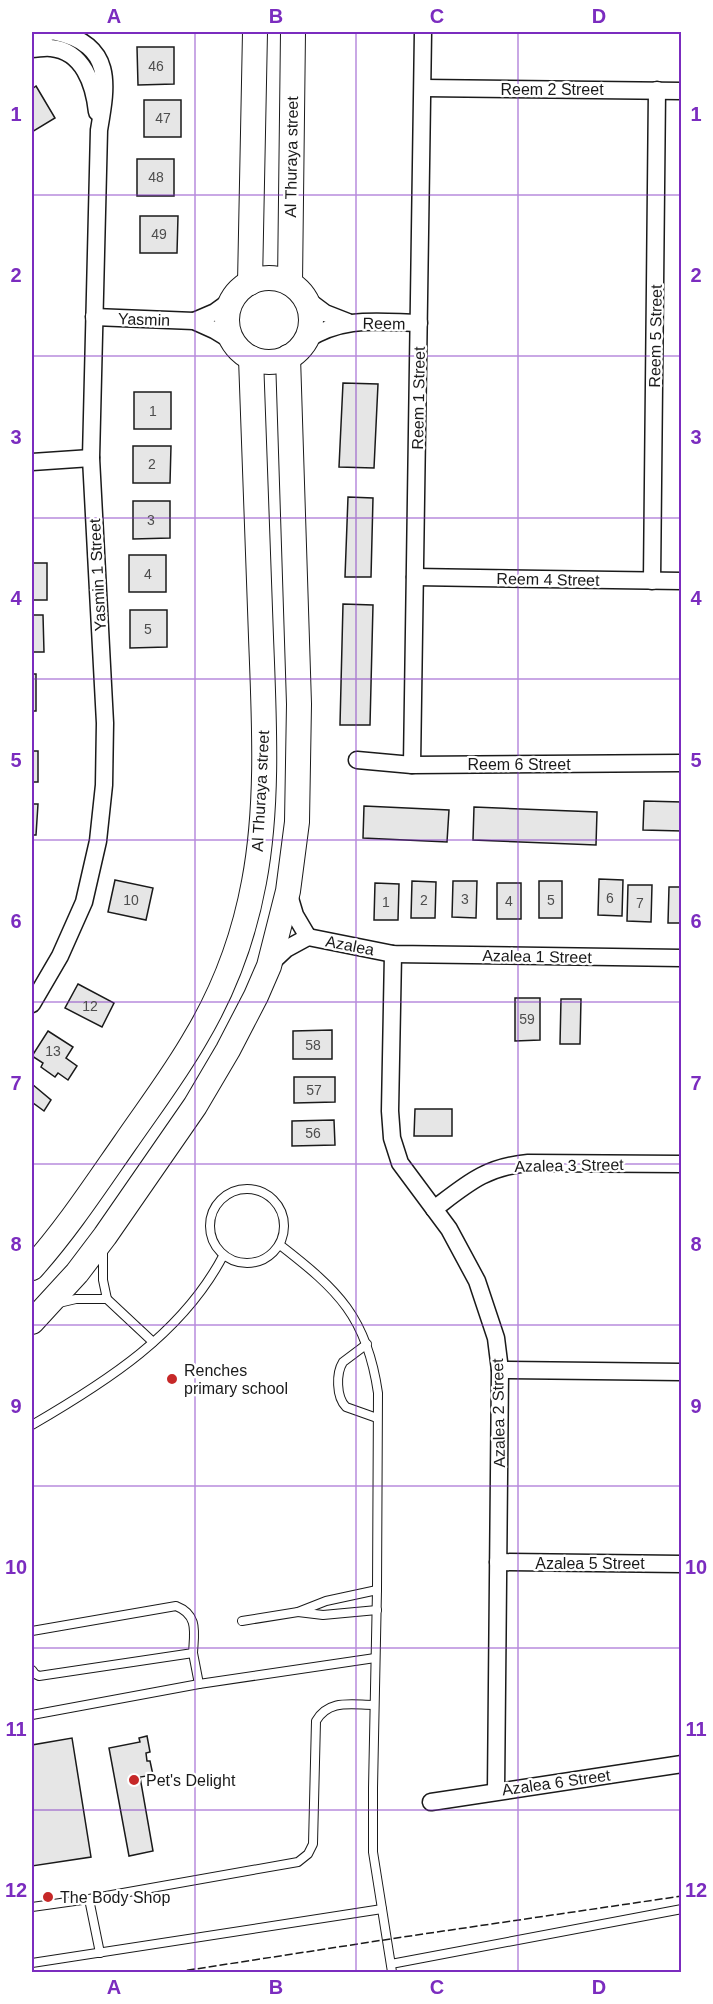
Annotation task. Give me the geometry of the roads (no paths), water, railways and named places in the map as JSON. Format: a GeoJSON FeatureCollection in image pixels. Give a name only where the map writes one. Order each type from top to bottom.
{"type":"FeatureCollection","features":[{"type":"Feature","properties":{"kind":"street"},"geometry":{"type":"LineString","coordinates":[[32,35],[50,32]]}},
{"type":"Feature","properties":{"kind":"street","name":"Yasmin 1 Street"},"geometry":{"type":"LineString","coordinates":[[32,1004],[60,956],[84,902],[99,841],[104,785],[105,723],[91,458],[99,130],[105,94],[105,76],[99,59],[87,45],[72,35],[57,32]]}},
{"type":"Feature","properties":{"kind":"street"},"geometry":{"type":"LineString","coordinates":[[241,291],[263,278],[270,278],[277,279],[297,291],[310,311],[311,326],[299,350],[276,362],[263,362],[251,358],[240,351],[232,341],[227,320],[241,291],[255,32]]}},
{"type":"Feature","properties":{"kind":"street","name":"Al Thuraya street"},"geometry":{"type":"LineString","coordinates":[[293,32],[297,291]]}},
{"type":"Feature","properties":{"kind":"street","name":"Reem 1 Street"},"geometry":{"type":"LineString","coordinates":[[412,765],[423,32]]}},
{"type":"Feature","properties":{"kind":"street","name":"Yasmin 1 Street"},"geometry":{"type":"LineString","coordinates":[[32,49],[52,48],[71,56],[86,70],[93,89],[99,130]]}},
{"type":"Feature","properties":{"kind":"street","name":"Reem 2 Street"},"geometry":{"type":"LineString","coordinates":[[423,88],[681,90]]}},
{"type":"Feature","properties":{"kind":"street","name":"Reem 5 Street"},"geometry":{"type":"LineString","coordinates":[[652,581],[657,90]]}},
{"type":"Feature","properties":{"kind":"street","name":"Yasmin"},"geometry":{"type":"LineString","coordinates":[[194,321],[215,312],[241,291]]}},
{"type":"Feature","properties":{"kind":"street","name":"Reem"},"geometry":{"type":"LineString","coordinates":[[297,291],[325,313],[349,322]]}},
{"type":"Feature","properties":{"kind":"street","name":"Yasmin"},"geometry":{"type":"LineString","coordinates":[[94,317],[194,321],[232,341]]}},
{"type":"Feature","properties":{"kind":"street","name":"Reem"},"geometry":{"type":"LineString","coordinates":[[306,340],[326,329],[349,322],[419,323]]}},
{"type":"Feature","properties":{"kind":"street"},"geometry":{"type":"LineString","coordinates":[[38,1315],[77,1273],[105,1236],[195,1106],[256,996],[268,966],[288,891],[297,822],[299,704],[288,357]]}},
{"type":"Feature","properties":{"kind":"street","name":"Al Thuraya street"},"geometry":{"type":"LineString","coordinates":[[32,1268],[89,1195],[197,1037],[222,987],[241,936],[254,882],[262,827],[264,704],[251,358]]}},
{"type":"Feature","properties":{"kind":"street"},"geometry":{"type":"LineString","coordinates":[[32,462],[91,458]]}},
{"type":"Feature","properties":{"kind":"street","name":"Reem 4 Street"},"geometry":{"type":"LineString","coordinates":[[415,577],[681,581]]}},
{"type":"Feature","properties":{"kind":"street","name":"Reem 6 Street"},"geometry":{"type":"LineString","coordinates":[[357,760],[412,765],[681,763]]}},
{"type":"Feature","properties":{"kind":"street","name":"Azalea"},"geometry":{"type":"LineString","coordinates":[[288,891],[295,915],[308,937]]}},
{"type":"Feature","properties":{"kind":"street","name":"Azalea"},"geometry":{"type":"LineString","coordinates":[[268,966],[286,949],[308,937],[393,954]]}},
{"type":"Feature","properties":{"kind":"street","name":"Azalea 1 Street"},"geometry":{"type":"LineString","coordinates":[[393,954],[681,958]]}},
{"type":"Feature","properties":{"kind":"street","name":"Azalea 2 Street"},"geometry":{"type":"LineString","coordinates":[[393,954],[390,1111],[392,1138],[400,1163],[464,1254],[477,1281],[496,1338],[500,1370],[496,1791]]}},
{"type":"Feature","properties":{"kind":"street","name":"Azalea 3 Street"},"geometry":{"type":"LineString","coordinates":[[434,1209],[476,1177],[510,1164],[681,1164]]}},
{"type":"Feature","properties":{"kind":"street"},"geometry":{"type":"LineString","coordinates":[[500,1370],[681,1372]]}},
{"type":"Feature","properties":{"kind":"street","name":"Azalea 5 Street"},"geometry":{"type":"LineString","coordinates":[[498,1562],[681,1564]]}},
{"type":"Feature","properties":{"kind":"street","name":"Azalea 6 Street"},"geometry":{"type":"LineString","coordinates":[[432,1802],[681,1764]]}},
{"type":"Feature","properties":{"kind":"lane"},"geometry":{"type":"LineString","coordinates":[[248,1188],[263,1192],[276,1201],[283,1215],[285,1230],[280,1245],[269,1257],[254,1263],[238,1263],[223,1256],[214,1244],[209,1229],[212,1213],[220,1200],[233,1191],[248,1188]]}},
{"type":"Feature","properties":{"kind":"lane"},"geometry":{"type":"LineString","coordinates":[[105,1236],[102,1265],[107,1299],[153,1342]]}},
{"type":"Feature","properties":{"kind":"lane"},"geometry":{"type":"LineString","coordinates":[[280,1245],[334,1290],[353,1316],[367,1344],[378,1393],[374,1852],[391,1968],[681,1909]]}},
{"type":"Feature","properties":{"kind":"lane"},"geometry":{"type":"LineString","coordinates":[[32,1425],[100,1384],[153,1342],[195,1300],[223,1256]]}},
{"type":"Feature","properties":{"kind":"lane"},"geometry":{"type":"LineString","coordinates":[[38,1315],[60,1302],[76,1299],[107,1299]]}},
{"type":"Feature","properties":{"kind":"lane"},"geometry":{"type":"LineString","coordinates":[[367,1344],[340,1366],[339,1394],[346,1407],[377,1418]]}},
{"type":"Feature","properties":{"kind":"lane"},"geometry":{"type":"LineString","coordinates":[[242,1621],[298,1612],[326,1601],[377,1590]]}},
{"type":"Feature","properties":{"kind":"lane"},"geometry":{"type":"LineString","coordinates":[[32,1631],[176,1606],[191,1616],[194,1625],[193,1653],[199,1684]]}},
{"type":"Feature","properties":{"kind":"lane"},"geometry":{"type":"LineString","coordinates":[[298,1612],[323,1616],[376,1610]]}},
{"type":"Feature","properties":{"kind":"lane"},"geometry":{"type":"LineString","coordinates":[[32,1670],[39,1676],[193,1653]]}},
{"type":"Feature","properties":{"kind":"lane"},"geometry":{"type":"LineString","coordinates":[[32,1715],[199,1684],[375,1658]]}},
{"type":"Feature","properties":{"kind":"lane"},"geometry":{"type":"LineString","coordinates":[[32,1907],[298,1862],[308,1854],[313,1844],[316,1721],[322,1711],[331,1706],[374,1705]]}},
{"type":"Feature","properties":{"kind":"lane"},"geometry":{"type":"LineString","coordinates":[[89,1899],[100,1953]]}},
{"type":"Feature","properties":{"kind":"lane"},"geometry":{"type":"LineString","coordinates":[[32,1963],[382,1909]]}},
{"type":"Feature","properties":{"kind":"place","name":"Renches primary school"},"geometry":{"type":"Point","coordinates":[172,1379]}},
{"type":"Feature","properties":{"kind":"place","name":"Pet's Delight"},"geometry":{"type":"Point","coordinates":[134,1780]}},
{"type":"Feature","properties":{"kind":"place","name":"The Body Shop"},"geometry":{"type":"Point","coordinates":[48,1897]}}]}
